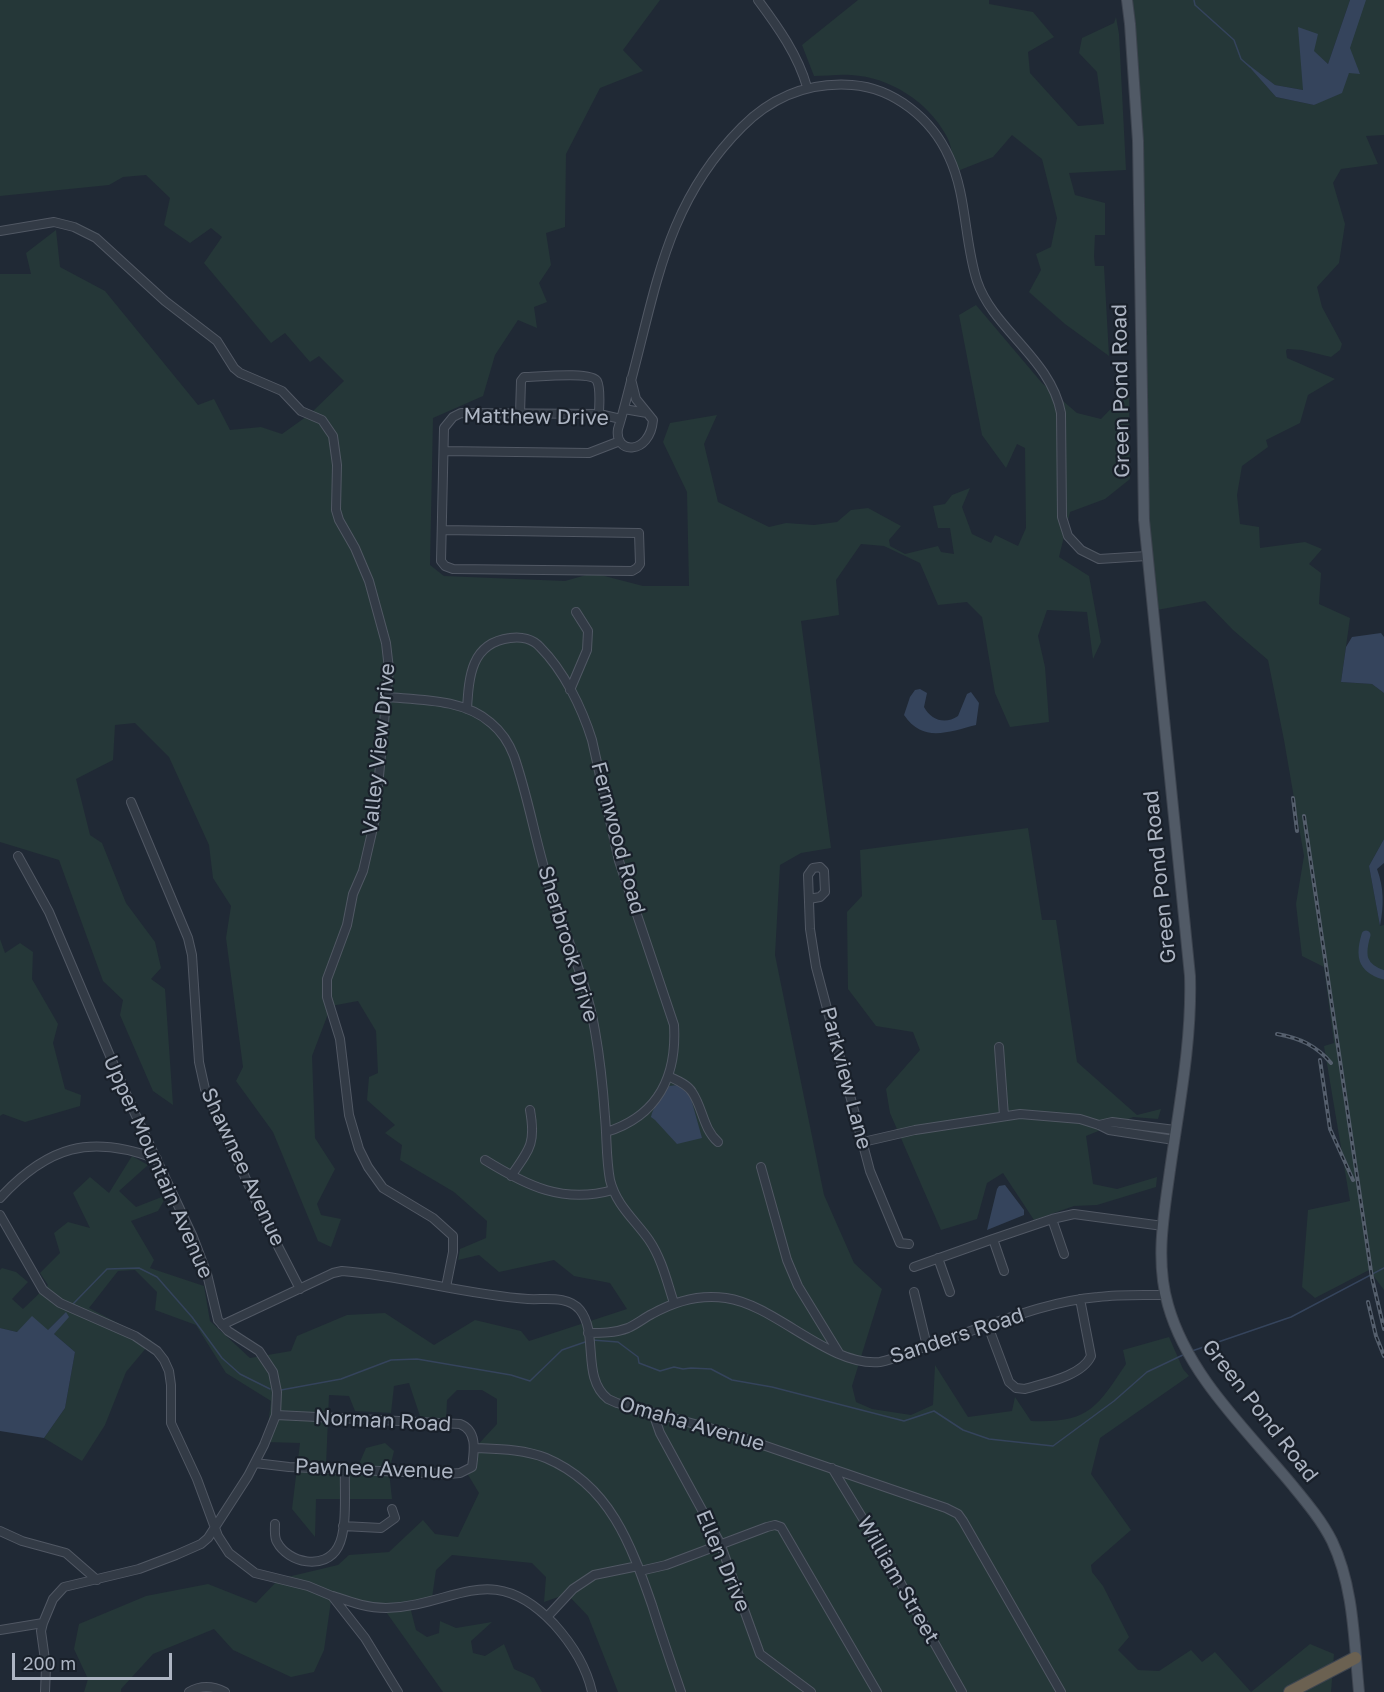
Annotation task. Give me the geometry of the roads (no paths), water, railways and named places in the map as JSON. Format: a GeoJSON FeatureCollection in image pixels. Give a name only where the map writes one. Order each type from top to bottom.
{"type":"FeatureCollection","features":[{"type":"Feature","properties":{"kind":"highway"},"geometry":{"type":"LineString","coordinates":[[1290,1692],[1355,1658]]}},
{"type":"Feature","properties":{"kind":"main road","name":"Green Pond Road"},"geometry":{"type":"LineString","coordinates":[[1127,0],[1138,141],[1142,482],[1147,556],[1190,976],[1190,1020],[1163,1226],[1161,1256],[1166,1295],[1173,1320],[1192,1359],[1331,1538],[1346,1580],[1359,1692]]}},
{"type":"Feature","properties":{"kind":"street"},"geometry":{"type":"LineString","coordinates":[[758,0],[799,63],[807,87]]}},
{"type":"Feature","properties":{"kind":"street"},"geometry":{"type":"LineString","coordinates":[[632,379],[636,399],[653,420],[648,439],[635,448],[626,447],[617,435],[665,250],[695,184],[717,154],[749,121],[778,99],[807,87],[837,84],[873,89],[909,107],[935,132],[954,168],[974,272],[983,296],[1045,375],[1057,396],[1061,413],[1062,516],[1068,536],[1081,550],[1099,559],[1147,556]]}},
{"type":"Feature","properties":{"kind":"street","name":"Valley View Drive"},"geometry":{"type":"LineString","coordinates":[[0,231],[54,222],[74,227],[96,238],[165,301],[217,341],[234,368],[240,373],[282,391],[297,408],[327,425],[335,445],[336,510],[369,581],[386,643],[389,669],[375,819],[363,871],[353,894],[347,925],[330,970],[326,987],[327,997],[340,1039],[347,1103],[359,1149],[383,1188],[433,1218],[453,1236],[453,1252],[446,1287]]}},
{"type":"Feature","properties":{"kind":"street"},"geometry":{"type":"LineString","coordinates":[[520,414],[520,381],[524,377],[583,375],[594,377],[598,382],[599,414]]}},
{"type":"Feature","properties":{"kind":"street"},"geometry":{"type":"LineString","coordinates":[[624,409],[648,413]]}},
{"type":"Feature","properties":{"kind":"street","name":"Matthew Drive"},"geometry":{"type":"LineString","coordinates":[[442,530],[639,533],[640,564],[638,568],[632,571],[453,569],[445,566],[441,561],[444,428],[453,417],[461,413],[599,414],[621,419]]}},
{"type":"Feature","properties":{"kind":"street"},"geometry":{"type":"LineString","coordinates":[[444,451],[589,453],[620,441]]}},
{"type":"Feature","properties":{"kind":"street"},"geometry":{"type":"LineString","coordinates":[[570,690],[587,650],[588,631],[576,612]]}},
{"type":"Feature","properties":{"kind":"street","name":"Fernwood Road"},"geometry":{"type":"LineString","coordinates":[[467,709],[470,673],[489,645],[504,639],[523,637],[539,645],[555,665],[588,725],[619,861],[674,1025],[675,1044],[672,1068],[661,1092],[648,1110],[623,1126],[606,1132]]}},
{"type":"Feature","properties":{"kind":"street","name":"Sherbrook Drive"},"geometry":{"type":"LineString","coordinates":[[387,697],[432,702],[475,711],[502,734],[514,757],[549,887],[587,994],[598,1047],[608,1166],[613,1190],[620,1204],[649,1240],[660,1258],[674,1303]]}},
{"type":"Feature","properties":{"kind":"street","name":"Shawnee Avenue"},"geometry":{"type":"LineString","coordinates":[[131,801],[188,938],[192,955],[199,1062],[205,1089],[264,1219],[300,1289]]}},
{"type":"Feature","properties":{"kind":"street","name":"Upper Mountain Avenue"},"geometry":{"type":"LineString","coordinates":[[18,856],[49,912],[130,1103],[194,1237],[207,1274],[214,1312],[222,1325]]}},
{"type":"Feature","properties":{"kind":"street","name":"Parkview Lane"},"geometry":{"type":"LineString","coordinates":[[809,899],[810,929],[816,967],[870,1171],[900,1243],[909,1244]]}},
{"type":"Feature","properties":{"kind":"street"},"geometry":{"type":"LineString","coordinates":[[999,1047],[1004,1116]]}},
{"type":"Feature","properties":{"kind":"street"},"geometry":{"type":"LineString","coordinates":[[668,1076],[687,1086],[692,1092],[710,1135],[718,1142]]}},
{"type":"Feature","properties":{"kind":"street"},"geometry":{"type":"LineString","coordinates":[[512,1176],[531,1144],[534,1130],[530,1110]]}},
{"type":"Feature","properties":{"kind":"street"},"geometry":{"type":"LineString","coordinates":[[863,1143],[915,1130],[1004,1116],[1035,1114],[1080,1119],[1109,1130],[1175,1135]]}},
{"type":"Feature","properties":{"kind":"street"},"geometry":{"type":"LineString","coordinates":[[0,1198],[17,1181],[44,1161],[74,1148],[115,1147],[157,1159]]}},
{"type":"Feature","properties":{"kind":"street"},"geometry":{"type":"LineString","coordinates":[[485,1160],[534,1187],[575,1196],[598,1195],[613,1190]]}},
{"type":"Feature","properties":{"kind":"street"},"geometry":{"type":"LineString","coordinates":[[761,1167],[787,1260],[798,1286],[839,1353]]}},
{"type":"Feature","properties":{"kind":"street"},"geometry":{"type":"LineString","coordinates":[[914,1267],[1052,1219],[1074,1214],[1163,1226]]}},
{"type":"Feature","properties":{"kind":"street"},"geometry":{"type":"LineString","coordinates":[[0,1215],[37,1282],[50,1296],[60,1303],[135,1336],[164,1360],[171,1384],[171,1423],[197,1479],[221,1543],[248,1570],[255,1574],[308,1586],[365,1607],[386,1608],[419,1603],[466,1591],[488,1589],[507,1592],[547,1617],[565,1636],[577,1654],[592,1692]]}},
{"type":"Feature","properties":{"kind":"street"},"geometry":{"type":"LineString","coordinates":[[1052,1219],[1064,1254]]}},
{"type":"Feature","properties":{"kind":"street"},"geometry":{"type":"LineString","coordinates":[[993,1239],[1004,1271]]}},
{"type":"Feature","properties":{"kind":"street"},"geometry":{"type":"LineString","coordinates":[[938,1258],[950,1293]]}},
{"type":"Feature","properties":{"kind":"street","name":"Omaha Avenue"},"geometry":{"type":"LineString","coordinates":[[222,1325],[342,1270],[510,1298],[564,1301],[574,1305],[581,1311],[586,1321],[596,1382],[602,1394],[617,1403],[728,1432],[958,1514],[1061,1692]]}},
{"type":"Feature","properties":{"kind":"street"},"geometry":{"type":"LineString","coordinates":[[915,1292],[927,1346]]}},
{"type":"Feature","properties":{"kind":"street","name":"Sanders Road"},"geometry":{"type":"LineString","coordinates":[[589,1339],[626,1329],[674,1303],[705,1296],[729,1298],[754,1308],[839,1353],[854,1359],[878,1362],[1043,1308],[1080,1299],[1166,1295]]}},
{"type":"Feature","properties":{"kind":"street"},"geometry":{"type":"LineString","coordinates":[[988,1326],[1009,1382],[1016,1388],[1025,1389],[1077,1372],[1087,1364],[1091,1356],[1080,1299]]}},
{"type":"Feature","properties":{"kind":"street"},"geometry":{"type":"LineString","coordinates":[[45,1692],[46,1667],[41,1631],[53,1599],[63,1587],[123,1574],[205,1541],[255,1463],[271,1430],[276,1415],[277,1400],[273,1372],[259,1351],[222,1325]]}},
{"type":"Feature","properties":{"kind":"street","name":"Ellen Drive"},"geometry":{"type":"LineString","coordinates":[[653,1413],[660,1433],[720,1544],[760,1654],[810,1692]]}},
{"type":"Feature","properties":{"kind":"street","name":"Norman Road"},"geometry":{"type":"LineString","coordinates":[[276,1415],[460,1424],[466,1426],[472,1435],[474,1448]]}},
{"type":"Feature","properties":{"kind":"street"},"geometry":{"type":"LineString","coordinates":[[474,1448],[520,1452],[544,1457],[574,1474],[597,1494],[618,1521],[639,1569],[681,1692]]}},
{"type":"Feature","properties":{"kind":"street","name":"Pawnee Avenue"},"geometry":{"type":"LineString","coordinates":[[255,1463],[460,1473],[472,1467],[474,1448]]}},
{"type":"Feature","properties":{"kind":"street","name":"William Street"},"geometry":{"type":"LineString","coordinates":[[832,1468],[882,1550],[962,1692]]}},
{"type":"Feature","properties":{"kind":"street"},"geometry":{"type":"LineString","coordinates":[[275,1524],[275,1540],[280,1548],[303,1561],[317,1563],[334,1554],[341,1542],[345,1469]]}},
{"type":"Feature","properties":{"kind":"street"},"geometry":{"type":"LineString","coordinates":[[343,1526],[381,1528],[395,1518],[392,1509]]}},
{"type":"Feature","properties":{"kind":"street"},"geometry":{"type":"LineString","coordinates":[[547,1617],[561,1600],[583,1581],[604,1572],[666,1565],[767,1527],[778,1526],[785,1532],[877,1692]]}},
{"type":"Feature","properties":{"kind":"street"},"geometry":{"type":"LineString","coordinates":[[0,1531],[22,1541],[66,1553],[97,1580]]}},
{"type":"Feature","properties":{"kind":"street"},"geometry":{"type":"LineString","coordinates":[[332,1596],[364,1638],[398,1692]]}},
{"type":"Feature","properties":{"kind":"street"},"geometry":{"type":"LineString","coordinates":[[0,1630],[43,1623]]}},
{"type":"Feature","properties":{"kind":"street"},"geometry":{"type":"LineString","coordinates":[[189,1692],[208,1687],[225,1692]]}},
{"type":"Feature","properties":{"kind":"water"},"geometry":{"type":"Polygon","coordinates":[[[1350,0],[1366,0],[1350,48],[1360,74],[1349,73],[1342,93],[1314,105],[1276,97],[1245,62],[1275,85],[1303,90],[1298,27],[1318,34],[1314,51],[1328,64],[1350,0]]]}},
{"type":"Feature","properties":{"kind":"water"},"geometry":{"type":"Polygon","coordinates":[[[1381,633],[1384,637],[1384,693],[1372,684],[1341,682],[1346,647],[1352,637],[1381,633]]]}},
{"type":"Feature","properties":{"kind":"water"},"geometry":{"type":"Polygon","coordinates":[[[920,689],[927,693],[924,707],[934,718],[943,721],[958,716],[967,694],[971,692],[979,703],[976,725],[937,733],[919,729],[911,724],[904,715],[910,697],[915,690],[920,689]]]}},
{"type":"Feature","properties":{"kind":"water"},"geometry":{"type":"Polygon","coordinates":[[[1384,839],[1384,863],[1377,869],[1383,897],[1380,926],[1369,866],[1384,839]]]}},
{"type":"Feature","properties":{"kind":"water"},"geometry":{"type":"Polygon","coordinates":[[[678,1085],[690,1095],[702,1138],[677,1144],[651,1117],[669,1086],[678,1085]]]}},
{"type":"Feature","properties":{"kind":"water"},"geometry":{"type":"Polygon","coordinates":[[[1005,1185],[1024,1210],[1024,1215],[987,1230],[997,1189],[1005,1185]]]}},
{"type":"Feature","properties":{"kind":"water"},"geometry":{"type":"Polygon","coordinates":[[[66,1312],[69,1317],[54,1334],[75,1352],[65,1408],[44,1438],[0,1431],[0,1328],[17,1332],[32,1316],[48,1330],[66,1312]]]}},
{"type":"Feature","properties":{"kind":"waterway"},"geometry":{"type":"LineString","coordinates":[[1194,0],[1195,5],[1234,40],[1241,59],[1250,67]]}},
{"type":"Feature","properties":{"kind":"waterway"},"geometry":{"type":"LineString","coordinates":[[1366,935],[1363,949],[1364,960],[1371,969],[1384,975]]}},
{"type":"Feature","properties":{"kind":"waterway"},"geometry":{"type":"LineString","coordinates":[[73,1304],[107,1269],[139,1268],[157,1277],[192,1317],[222,1358],[240,1374],[270,1389]]}},
{"type":"Feature","properties":{"kind":"waterway"},"geometry":{"type":"LineString","coordinates":[[1192,1351],[1291,1317],[1384,1268]]}},
{"type":"Feature","properties":{"kind":"waterway"},"geometry":{"type":"LineString","coordinates":[[592,1340],[618,1342],[638,1357],[639,1363],[660,1371],[674,1367],[711,1369],[732,1380],[772,1387],[904,1421],[934,1411],[963,1430],[989,1439],[1053,1446],[1114,1401],[1147,1372],[1185,1354]]}},
{"type":"Feature","properties":{"kind":"waterway"},"geometry":{"type":"LineString","coordinates":[[281,1390],[341,1379],[391,1360],[417,1359],[511,1375],[530,1381],[562,1350],[588,1341]]}},
{"type":"Feature","properties":{"kind":"railway"},"geometry":{"type":"LineString","coordinates":[[1293,798],[1297,831]]}},
{"type":"Feature","properties":{"kind":"railway"},"geometry":{"type":"LineString","coordinates":[[1304,816],[1372,1278],[1384,1329]]}},
{"type":"Feature","properties":{"kind":"railway"},"geometry":{"type":"LineString","coordinates":[[1277,1034],[1307,1043],[1331,1063]]}},
{"type":"Feature","properties":{"kind":"railway"},"geometry":{"type":"LineString","coordinates":[[1320,1060],[1330,1129],[1353,1180]]}},
{"type":"Feature","properties":{"kind":"railway"},"geometry":{"type":"LineString","coordinates":[[1368,1302],[1376,1336],[1384,1356]]}}]}
